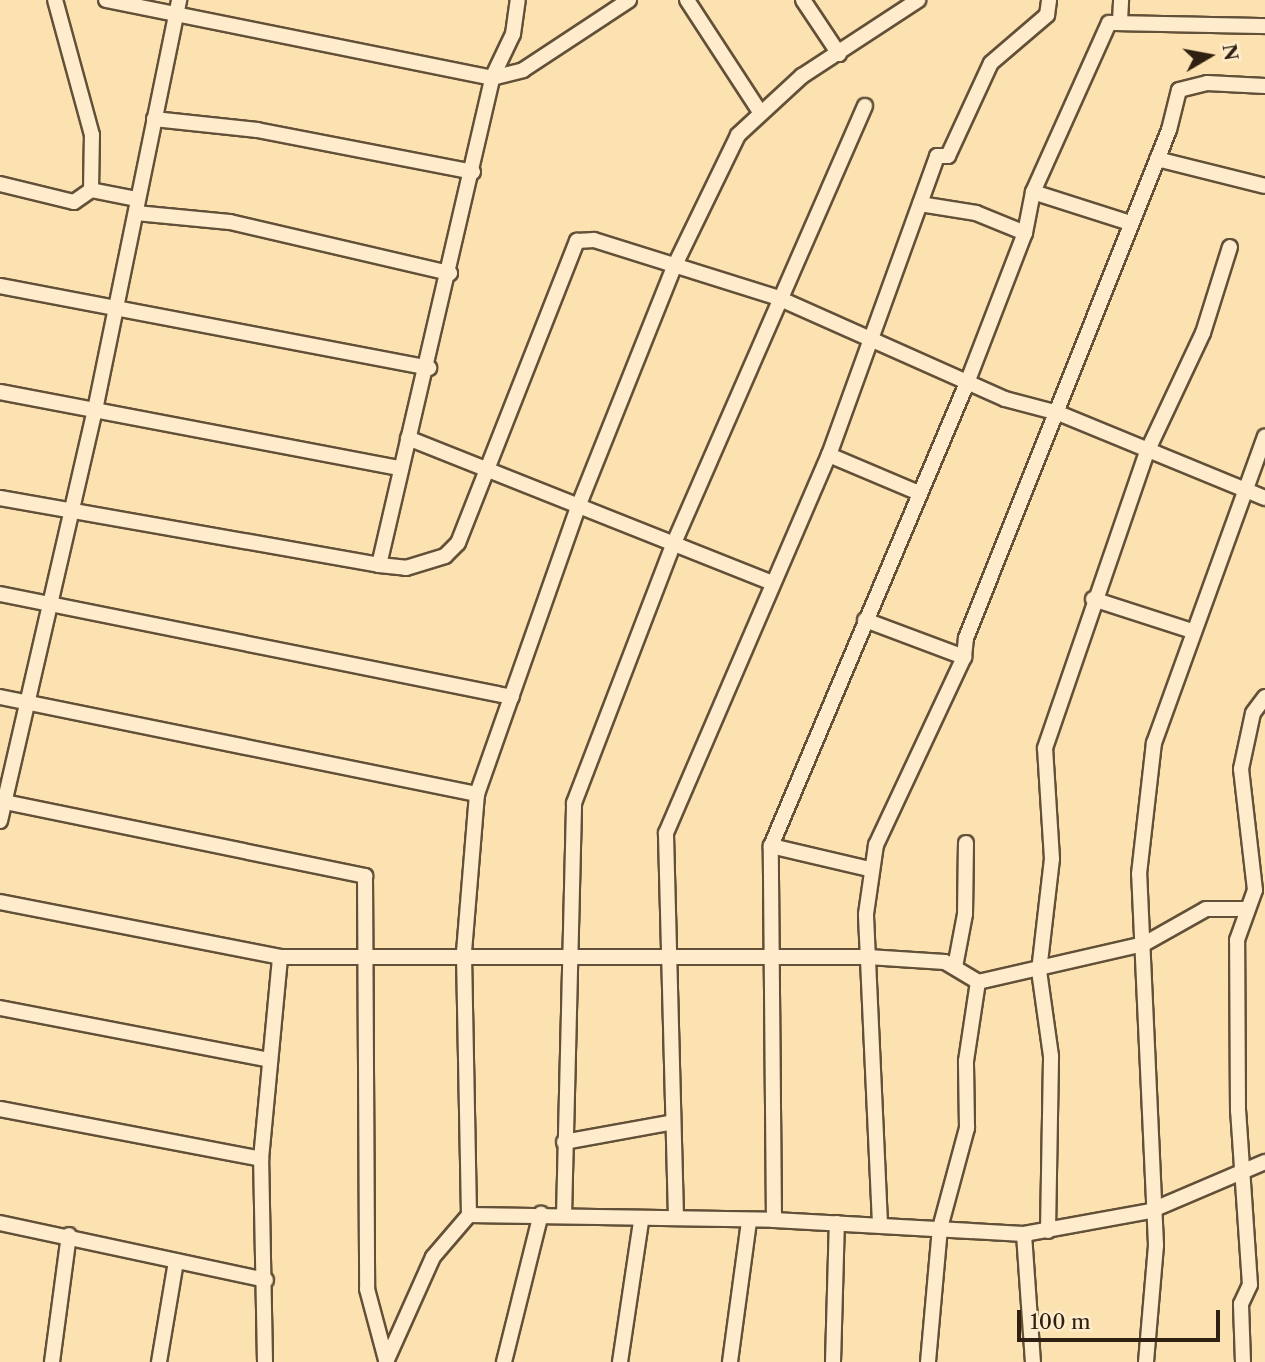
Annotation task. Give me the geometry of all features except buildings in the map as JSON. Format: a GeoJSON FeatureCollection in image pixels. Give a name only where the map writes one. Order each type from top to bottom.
{"type":"FeatureCollection","features":[{"type":"Feature","properties":{"kind":"street"},"geometry":{"type":"LineString","coordinates":[[55,0],[92,135],[91,190]]}},
{"type":"Feature","properties":{"kind":"street"},"geometry":{"type":"LineString","coordinates":[[106,0],[177,6],[492,78],[523,70],[629,0]]}},
{"type":"Feature","properties":{"kind":"street"},"geometry":{"type":"LineString","coordinates":[[379,565],[397,468],[429,368],[492,78],[513,34],[518,0]]}},
{"type":"Feature","properties":{"kind":"street"},"geometry":{"type":"LineString","coordinates":[[687,0],[760,111]]}},
{"type":"Feature","properties":{"kind":"street"},"geometry":{"type":"LineString","coordinates":[[803,0],[839,54]]}},
{"type":"Feature","properties":{"kind":"street"},"geometry":{"type":"LineString","coordinates":[[386,1361],[433,1257],[469,1215],[464,952],[477,794],[578,507],[675,265],[738,135],[760,111],[918,0]]}},
{"type":"Feature","properties":{"kind":"street"},"geometry":{"type":"LineString","coordinates":[[676,1217],[669,1123],[666,833],[829,455],[874,340],[937,156],[948,156],[983,75],[1047,15],[1049,0]]}},
{"type":"Feature","properties":{"kind":"street"},"geometry":{"type":"LineString","coordinates":[[1120,21],[1121,0]]}},
{"type":"Feature","properties":{"kind":"street"},"geometry":{"type":"LineString","coordinates":[[0,821],[2,802],[51,604],[66,513],[95,411],[113,309],[177,6]]}},
{"type":"Feature","properties":{"kind":"street"},"geometry":{"type":"LineString","coordinates":[[774,1220],[769,1080],[774,959],[771,846],[967,383],[1025,233],[1033,191],[1106,26],[1120,21],[1265,26]]}},
{"type":"Feature","properties":{"kind":"street"},"geometry":{"type":"LineString","coordinates":[[880,1224],[868,957],[869,869],[964,657],[966,638],[1058,413],[1157,159],[1179,90],[1207,83],[1265,86]]}},
{"type":"Feature","properties":{"kind":"street"},"geometry":{"type":"LineString","coordinates":[[564,1216],[574,803],[674,542],[776,297],[865,106]]}},
{"type":"Feature","properties":{"kind":"street"},"geometry":{"type":"LineString","coordinates":[[155,119],[257,130],[473,172]]}},
{"type":"Feature","properties":{"kind":"street"},"geometry":{"type":"LineString","coordinates":[[1157,159],[1265,186]]}},
{"type":"Feature","properties":{"kind":"street"},"geometry":{"type":"LineString","coordinates":[[0,183],[74,202],[91,190]]}},
{"type":"Feature","properties":{"kind":"street"},"geometry":{"type":"LineString","coordinates":[[91,190],[136,206],[230,222],[450,273]]}},
{"type":"Feature","properties":{"kind":"street"},"geometry":{"type":"LineString","coordinates":[[1033,191],[1130,223]]}},
{"type":"Feature","properties":{"kind":"street"},"geometry":{"type":"LineString","coordinates":[[920,204],[976,213],[1025,233]]}},
{"type":"Feature","properties":{"kind":"street"},"geometry":{"type":"LineString","coordinates":[[0,498],[66,513],[379,565],[406,568],[445,556],[458,543],[577,242],[594,240],[776,297],[967,383],[1058,413],[1146,454],[1265,498]]}},
{"type":"Feature","properties":{"kind":"street"},"geometry":{"type":"LineString","coordinates":[[1048,1231],[1051,1056],[1039,971],[1052,859],[1045,748],[1093,599],[1146,454],[1203,333],[1230,247]]}},
{"type":"Feature","properties":{"kind":"street"},"geometry":{"type":"LineString","coordinates":[[0,286],[429,368]]}},
{"type":"Feature","properties":{"kind":"street"},"geometry":{"type":"LineString","coordinates":[[0,392],[397,468]]}},
{"type":"Feature","properties":{"kind":"street"},"geometry":{"type":"LineString","coordinates":[[1146,1362],[1156,1245],[1150,1210],[1144,944],[1139,874],[1154,743],[1242,491],[1265,436]]}},
{"type":"Feature","properties":{"kind":"street"},"geometry":{"type":"LineString","coordinates":[[408,438],[772,583]]}},
{"type":"Feature","properties":{"kind":"street"},"geometry":{"type":"LineString","coordinates":[[829,455],[919,493]]}},
{"type":"Feature","properties":{"kind":"street"},"geometry":{"type":"LineString","coordinates":[[0,594],[512,696]]}},
{"type":"Feature","properties":{"kind":"street"},"geometry":{"type":"LineString","coordinates":[[1093,599],[1192,631]]}},
{"type":"Feature","properties":{"kind":"street"},"geometry":{"type":"LineString","coordinates":[[865,620],[964,657]]}},
{"type":"Feature","properties":{"kind":"street"},"geometry":{"type":"LineString","coordinates":[[0,697],[477,794]]}},
{"type":"Feature","properties":{"kind":"street"},"geometry":{"type":"LineString","coordinates":[[1243,1362],[1241,1304],[1250,1284],[1242,1169],[1237,940],[1244,909],[1260,888],[1241,769],[1253,713],[1265,697]]}},
{"type":"Feature","properties":{"kind":"street"},"geometry":{"type":"LineString","coordinates":[[2,802],[360,872],[366,884],[363,953],[367,1289],[386,1361]]}},
{"type":"Feature","properties":{"kind":"street"},"geometry":{"type":"LineString","coordinates":[[955,967],[965,914],[966,843]]}},
{"type":"Feature","properties":{"kind":"street"},"geometry":{"type":"LineString","coordinates":[[771,846],[869,869]]}},
{"type":"Feature","properties":{"kind":"street"},"geometry":{"type":"LineString","coordinates":[[0,902],[280,957],[464,952],[774,959],[868,957],[955,967],[978,982],[1039,971],[1144,944],[1206,909],[1244,909]]}},
{"type":"Feature","properties":{"kind":"street"},"geometry":{"type":"LineString","coordinates":[[265,1362],[266,1280],[261,1159],[280,957]]}},
{"type":"Feature","properties":{"kind":"street"},"geometry":{"type":"LineString","coordinates":[[928,1362],[940,1228],[967,1128],[967,1060],[978,982]]}},
{"type":"Feature","properties":{"kind":"street"},"geometry":{"type":"LineString","coordinates":[[0,1008],[270,1060]]}},
{"type":"Feature","properties":{"kind":"street"},"geometry":{"type":"LineString","coordinates":[[0,1109],[261,1159]]}},
{"type":"Feature","properties":{"kind":"street"},"geometry":{"type":"LineString","coordinates":[[564,1142],[669,1123]]}},
{"type":"Feature","properties":{"kind":"street"},"geometry":{"type":"LineString","coordinates":[[469,1215],[541,1214],[641,1222],[676,1217],[774,1220],[1024,1234],[1150,1210],[1242,1169],[1265,1162]]}},
{"type":"Feature","properties":{"kind":"street"},"geometry":{"type":"LineString","coordinates":[[504,1362],[541,1214]]}},
{"type":"Feature","properties":{"kind":"street"},"geometry":{"type":"LineString","coordinates":[[730,1362],[749,1221]]}},
{"type":"Feature","properties":{"kind":"street"},"geometry":{"type":"LineString","coordinates":[[620,1362],[641,1222]]}},
{"type":"Feature","properties":{"kind":"street"},"geometry":{"type":"LineString","coordinates":[[0,1223],[266,1280]]}},
{"type":"Feature","properties":{"kind":"street"},"geometry":{"type":"LineString","coordinates":[[833,1362],[837,1223]]}},
{"type":"Feature","properties":{"kind":"street"},"geometry":{"type":"LineString","coordinates":[[1024,1234],[1033,1362]]}},
{"type":"Feature","properties":{"kind":"street"},"geometry":{"type":"LineString","coordinates":[[52,1362],[69,1236]]}},
{"type":"Feature","properties":{"kind":"street"},"geometry":{"type":"LineString","coordinates":[[159,1362],[176,1261]]}}]}
